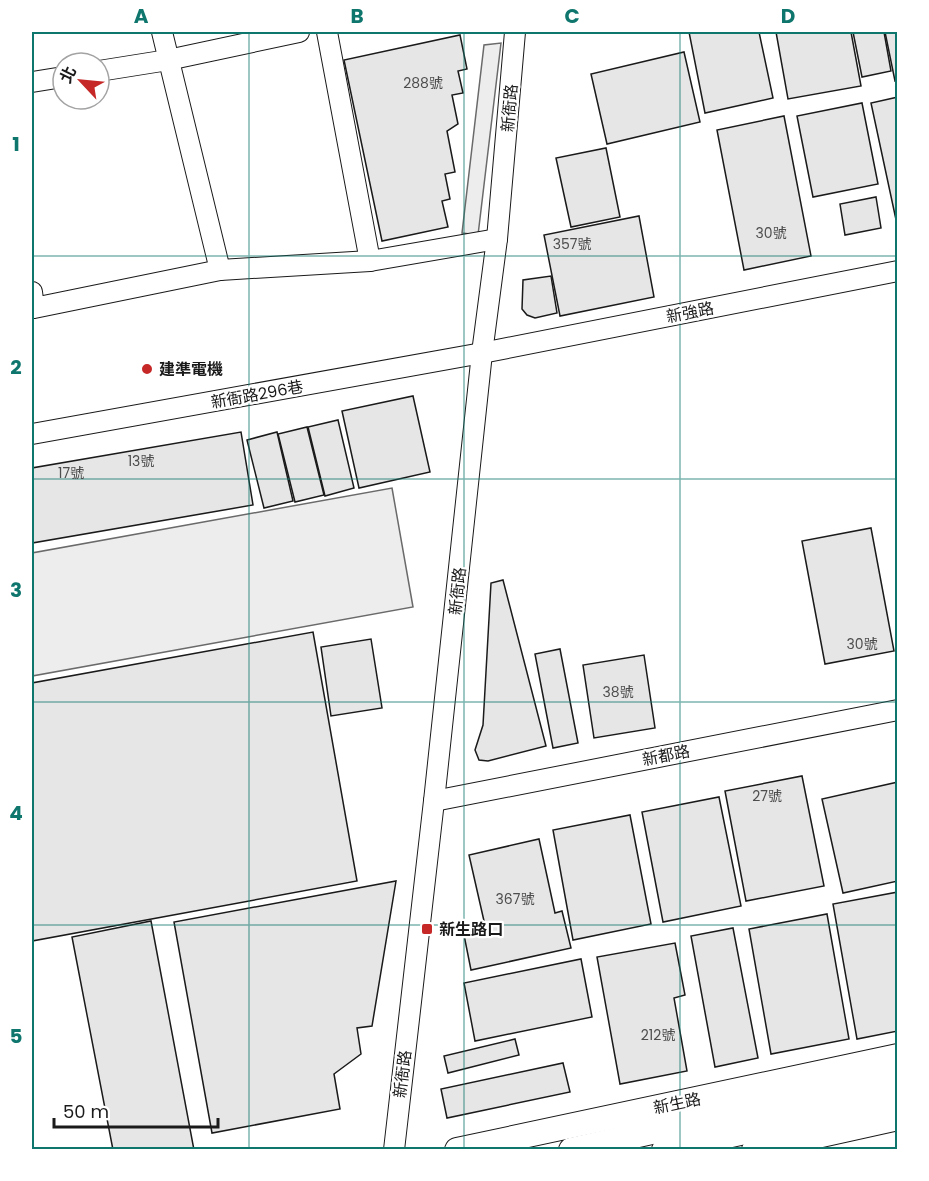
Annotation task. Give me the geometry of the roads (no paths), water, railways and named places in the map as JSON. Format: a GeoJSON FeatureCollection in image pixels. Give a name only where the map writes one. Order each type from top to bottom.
{"type":"FeatureCollection","features":[{"type":"Feature","properties":{"kind":"street"},"geometry":{"type":"LineString","coordinates":[[162,32],[219,270]]}},
{"type":"Feature","properties":{"kind":"street"},"geometry":{"type":"LineString","coordinates":[[111,69],[168,60],[299,32]]}},
{"type":"Feature","properties":{"kind":"street"},"geometry":{"type":"LineString","coordinates":[[327,32],[370,261]]}},
{"type":"Feature","properties":{"kind":"street","name":"新衙路"},"geometry":{"type":"LineString","coordinates":[[394,1149],[496,239],[515,32]]}},
{"type":"Feature","properties":{"kind":"street"},"geometry":{"type":"LineString","coordinates":[[32,82],[51,79]]}},
{"type":"Feature","properties":{"kind":"street"},"geometry":{"type":"LineString","coordinates":[[32,292],[34,308],[219,270],[370,261],[496,239]]}},
{"type":"Feature","properties":{"kind":"street","name":"新強路"},"geometry":{"type":"LineString","coordinates":[[482,353],[897,271]]}},
{"type":"Feature","properties":{"kind":"street","name":"新衙路296巷"},"geometry":{"type":"LineString","coordinates":[[32,434],[482,353]]}},
{"type":"Feature","properties":{"kind":"street","name":"新都路"},"geometry":{"type":"LineString","coordinates":[[434,801],[897,710]]}},
{"type":"Feature","properties":{"kind":"street","name":"新生路"},"geometry":{"type":"LineString","coordinates":[[457,1149],[897,1056]]}},
{"type":"Feature","properties":{"kind":"street","name":"新生路"},"geometry":{"type":"LineString","coordinates":[[571,1149],[897,1077]]}},
{"type":"Feature","properties":{"kind":"street"},"geometry":{"type":"LineString","coordinates":[[664,1149],[897,1098]]}},
{"type":"Feature","properties":{"kind":"street"},"geometry":{"type":"LineString","coordinates":[[754,1149],[897,1118]]}},
{"type":"Feature","properties":{"kind":"place","name":"建準電機"},"geometry":{"type":"Point","coordinates":[147,369]}},
{"type":"Feature","properties":{"kind":"place","name":"新生路口"},"geometry":{"type":"Point","coordinates":[427,929]}}]}
